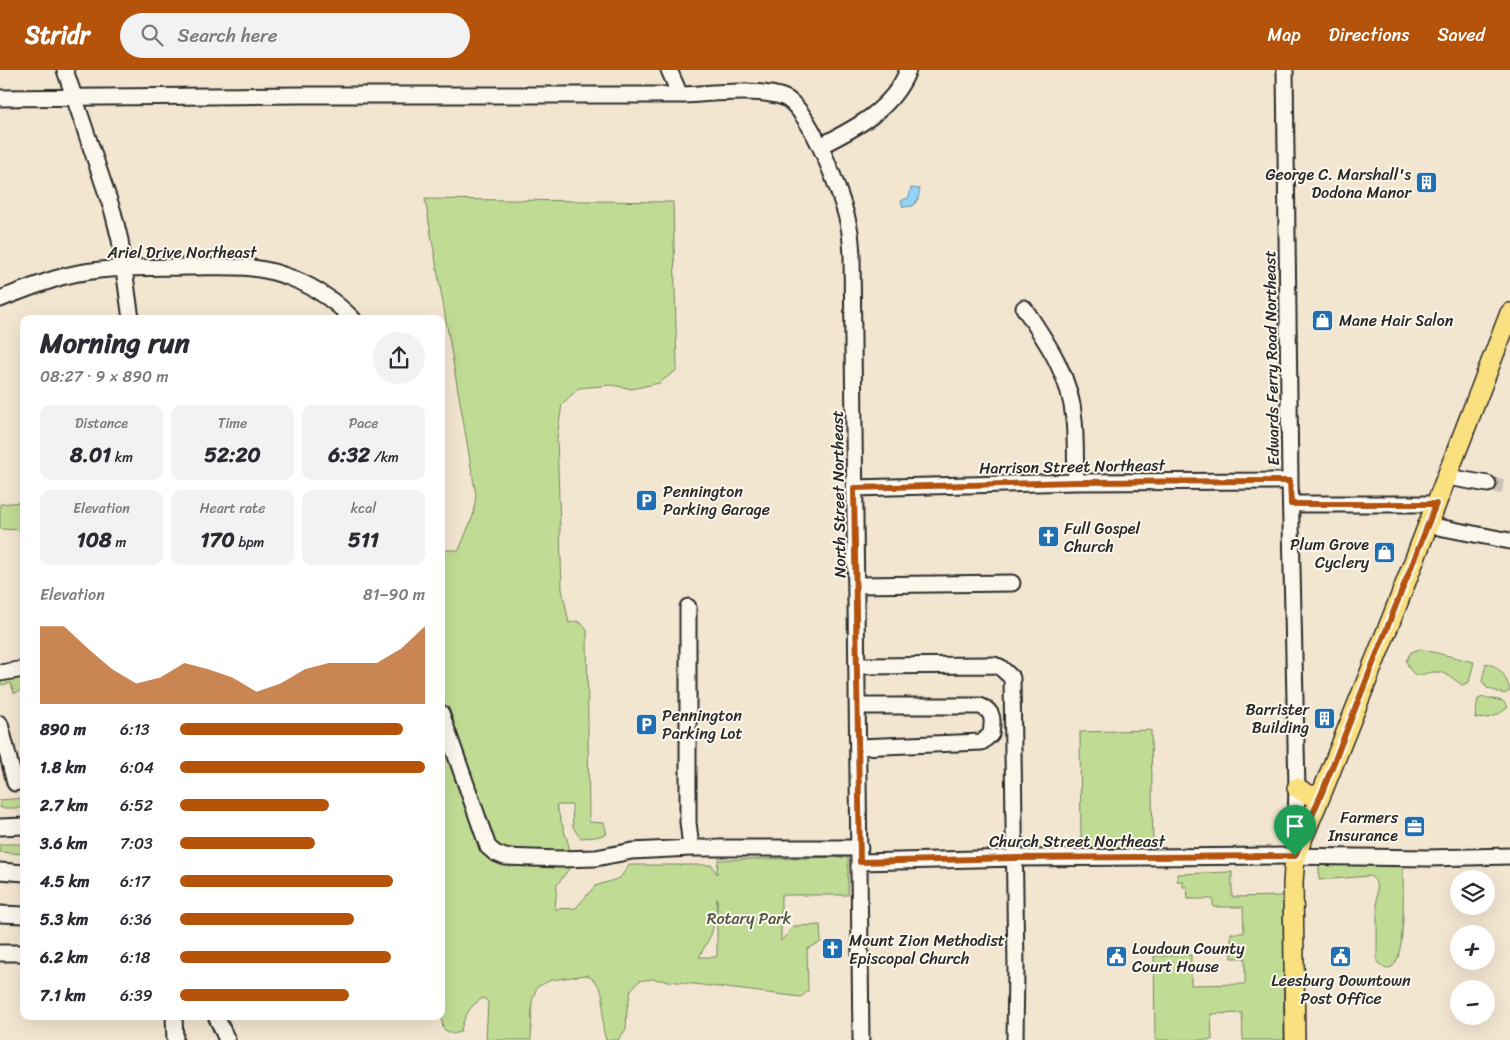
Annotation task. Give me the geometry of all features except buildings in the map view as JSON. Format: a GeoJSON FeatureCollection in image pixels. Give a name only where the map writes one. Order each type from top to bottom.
{"type":"FeatureCollection","features":[{"type":"Feature","properties":{"kind":"main road"},"geometry":{"type":"LineString","coordinates":[[1295,1040],[1293,882],[1295,856],[1428,525],[1510,313]]}},
{"type":"Feature","properties":{"kind":"main road"},"geometry":{"type":"LineString","coordinates":[[1297,788],[1309,795],[1321,795]]}},
{"type":"Feature","properties":{"kind":"street"},"geometry":{"type":"LineString","coordinates":[[65,70],[113,212],[120,240],[130,315]]}},
{"type":"Feature","properties":{"kind":"street"},"geometry":{"type":"LineString","coordinates":[[0,98],[304,95],[680,95],[669,70]]}},
{"type":"Feature","properties":{"kind":"street"},"geometry":{"type":"LineString","coordinates":[[820,146],[870,118],[896,93],[908,70]]}},
{"type":"Feature","properties":{"kind":"street","name":"Edwards Ferry Road Northeast"},"geometry":{"type":"LineString","coordinates":[[1285,70],[1290,481],[1297,788],[1295,856]]}},
{"type":"Feature","properties":{"kind":"street","name":"North Street Northeast"},"geometry":{"type":"LineString","coordinates":[[680,95],[735,93],[769,94],[788,98],[800,110],[820,146],[847,217],[852,254],[861,1040]]}},
{"type":"Feature","properties":{"kind":"street","name":"Ariel Drive Northeast"},"geometry":{"type":"LineString","coordinates":[[0,298],[64,276],[93,270],[236,267],[267,270],[289,277],[316,289],[349,315]]}},
{"type":"Feature","properties":{"kind":"street"},"geometry":{"type":"LineString","coordinates":[[1024,308],[1060,367],[1069,394],[1074,418],[1076,482]]}},
{"type":"Feature","properties":{"kind":"street"},"geometry":{"type":"LineString","coordinates":[[1447,476],[1488,484]]}},
{"type":"Feature","properties":{"kind":"street","name":"Harrison Street Northeast"},"geometry":{"type":"LineString","coordinates":[[854,488],[1076,482],[1290,481]]}},
{"type":"Feature","properties":{"kind":"street"},"geometry":{"type":"LineString","coordinates":[[1291,504],[1436,504]]}},
{"type":"Feature","properties":{"kind":"street"},"geometry":{"type":"LineString","coordinates":[[1428,525],[1510,541]]}},
{"type":"Feature","properties":{"kind":"street"},"geometry":{"type":"LineString","coordinates":[[857,585],[1012,583]]}},
{"type":"Feature","properties":{"kind":"street"},"geometry":{"type":"LineString","coordinates":[[688,607],[688,814],[691,848]]}},
{"type":"Feature","properties":{"kind":"street"},"geometry":{"type":"LineString","coordinates":[[857,666],[994,665],[1000,667],[1012,678],[1015,858],[1015,1040]]}},
{"type":"Feature","properties":{"kind":"street"},"geometry":{"type":"LineString","coordinates":[[0,673],[20,670]]}},
{"type":"Feature","properties":{"kind":"street"},"geometry":{"type":"LineString","coordinates":[[858,706],[980,706],[992,714],[1013,714]]}},
{"type":"Feature","properties":{"kind":"street"},"geometry":{"type":"LineString","coordinates":[[859,747],[982,742],[991,734],[992,714]]}},
{"type":"Feature","properties":{"kind":"street"},"geometry":{"type":"LineString","coordinates":[[0,724],[20,783],[0,784]]}},
{"type":"Feature","properties":{"kind":"street","name":"Church Street Northeast"},"geometry":{"type":"LineString","coordinates":[[445,724],[488,847],[505,857],[596,858],[632,851],[691,848],[860,855],[1015,858],[1295,856],[1428,858],[1510,856]]}},
{"type":"Feature","properties":{"kind":"street"},"geometry":{"type":"LineString","coordinates":[[0,826],[20,826]]}},
{"type":"Feature","properties":{"kind":"street"},"geometry":{"type":"LineString","coordinates":[[0,871],[20,873]]}},
{"type":"Feature","properties":{"kind":"street"},"geometry":{"type":"LineString","coordinates":[[0,914],[20,915]]}},
{"type":"Feature","properties":{"kind":"street"},"geometry":{"type":"LineString","coordinates":[[0,953],[20,953]]}},
{"type":"Feature","properties":{"kind":"street"},"geometry":{"type":"LineString","coordinates":[[174,1020],[175,1040]]}},
{"type":"Feature","properties":{"kind":"street"},"geometry":{"type":"LineString","coordinates":[[218,1020],[227,1040]]}},
{"type":"Feature","properties":{"kind":"green space","name":"Rotary Park"},"geometry":{"type":"Polygon","coordinates":[[[425,199],[673,202],[677,370],[659,383],[632,389],[612,385],[579,388],[562,404],[557,438],[562,589],[569,623],[577,621],[587,630],[589,822],[604,823],[607,834],[580,838],[573,827],[572,805],[556,805],[574,862],[557,885],[555,909],[576,908],[595,886],[620,878],[629,865],[712,865],[717,874],[718,860],[848,857],[848,895],[781,895],[781,941],[794,926],[820,925],[821,942],[807,949],[808,991],[801,997],[652,979],[639,981],[631,990],[627,1009],[626,1029],[618,1040],[606,1040],[603,1030],[603,997],[595,982],[587,975],[551,980],[537,987],[532,1001],[531,1040],[486,1040],[488,1002],[483,998],[468,1012],[460,1032],[453,1034],[443,1029],[442,1020],[445,1020],[445,550],[459,550],[473,516],[476,495],[425,199]],[[717,898],[716,916],[711,935],[699,957],[717,957],[717,898]]]}},
{"type":"Feature","properties":{"kind":"green space"},"geometry":{"type":"Polygon","coordinates":[[[20,502],[20,530],[0,529],[0,504],[20,502]]]}},
{"type":"Feature","properties":{"kind":"green space"},"geometry":{"type":"Polygon","coordinates":[[[1420,649],[1474,662],[1469,682],[1462,685],[1448,675],[1438,672],[1419,675],[1413,673],[1406,661],[1411,652],[1420,649]]]}},
{"type":"Feature","properties":{"kind":"green space"},"geometry":{"type":"Polygon","coordinates":[[[1486,663],[1496,667],[1502,673],[1510,691],[1504,694],[1487,688],[1482,681],[1486,663]]]}},
{"type":"Feature","properties":{"kind":"green space"},"geometry":{"type":"Polygon","coordinates":[[[20,678],[20,691],[14,693],[11,683],[2,685],[0,680],[20,678]]]}},
{"type":"Feature","properties":{"kind":"green space"},"geometry":{"type":"Polygon","coordinates":[[[1483,697],[1503,701],[1508,707],[1493,717],[1475,718],[1478,699],[1483,697]]]}},
{"type":"Feature","properties":{"kind":"green space"},"geometry":{"type":"Polygon","coordinates":[[[1151,730],[1153,847],[1081,848],[1080,732],[1151,730]]]}},
{"type":"Feature","properties":{"kind":"green space"},"geometry":{"type":"Polygon","coordinates":[[[20,798],[20,808],[0,808],[0,800],[20,798]]]}},
{"type":"Feature","properties":{"kind":"green space"},"geometry":{"type":"Polygon","coordinates":[[[0,844],[20,844],[20,854],[0,852],[0,844]]]}},
{"type":"Feature","properties":{"kind":"green space"},"geometry":{"type":"Polygon","coordinates":[[[1399,862],[1403,866],[1402,935],[1397,960],[1393,966],[1386,969],[1377,962],[1377,888],[1375,880],[1370,876],[1319,880],[1319,867],[1324,864],[1399,862]]]}},
{"type":"Feature","properties":{"kind":"green space"},"geometry":{"type":"Polygon","coordinates":[[[1232,872],[1232,897],[1283,896],[1284,1040],[1243,1040],[1242,1013],[1211,1014],[1212,1040],[1155,1040],[1154,956],[1191,955],[1191,985],[1245,984],[1245,958],[1232,958],[1232,951],[1238,951],[1238,942],[1231,942],[1231,933],[1244,933],[1243,907],[1213,907],[1213,899],[1188,899],[1187,887],[1183,887],[1183,881],[1177,881],[1177,874],[1232,872]]]}},
{"type":"Feature","properties":{"kind":"water"},"geometry":{"type":"Polygon","coordinates":[[[911,188],[920,189],[918,199],[913,206],[903,207],[901,201],[909,197],[911,188]]]}},
{"type":"Feature","properties":{"kind":"tunnel"},"geometry":{"type":"LineString","coordinates":[[1488,484],[1510,488]]}},
{"type":"Feature","properties":{"kind":"place","name":"George C. Marshall's Dodona Manor"},"geometry":{"type":"Point","coordinates":[1427,183]}},
{"type":"Feature","properties":{"kind":"place","name":"Mane Hair Salon"},"geometry":{"type":"Point","coordinates":[1323,320]}},
{"type":"Feature","properties":{"kind":"place","name":"Pennington Parking Garage"},"geometry":{"type":"Point","coordinates":[647,500]}},
{"type":"Feature","properties":{"kind":"place","name":"Full Gospel Church"},"geometry":{"type":"Point","coordinates":[1048,537]}},
{"type":"Feature","properties":{"kind":"place","name":"Plum Grove Cyclery"},"geometry":{"type":"Point","coordinates":[1385,553]}},
{"type":"Feature","properties":{"kind":"place","name":"Barrister Building"},"geometry":{"type":"Point","coordinates":[1325,718]}},
{"type":"Feature","properties":{"kind":"place","name":"Pennington Parking Lot"},"geometry":{"type":"Point","coordinates":[646,724]}},
{"type":"Feature","properties":{"kind":"place","name":"Farmers Insurance"},"geometry":{"type":"Point","coordinates":[1414,826]}},
{"type":"Feature","properties":{"kind":"place","name":"Mount Zion Methodist Episcopal Church"},"geometry":{"type":"Point","coordinates":[833,949]}},
{"type":"Feature","properties":{"kind":"place","name":"Leesburg Downtown Post Office"},"geometry":{"type":"Point","coordinates":[1341,956]}},
{"type":"Feature","properties":{"kind":"place","name":"Loudoun County Court House"},"geometry":{"type":"Point","coordinates":[1116,957]}},
{"type":"Feature","properties":{"kind":"route"},"geometry":{"type":"LineString","coordinates":[[1290,481],[1291,504],[1436,504],[1397,606],[1295,856],[1015,858],[860,862],[854,488],[1076,482],[1290,481]]}}]}
